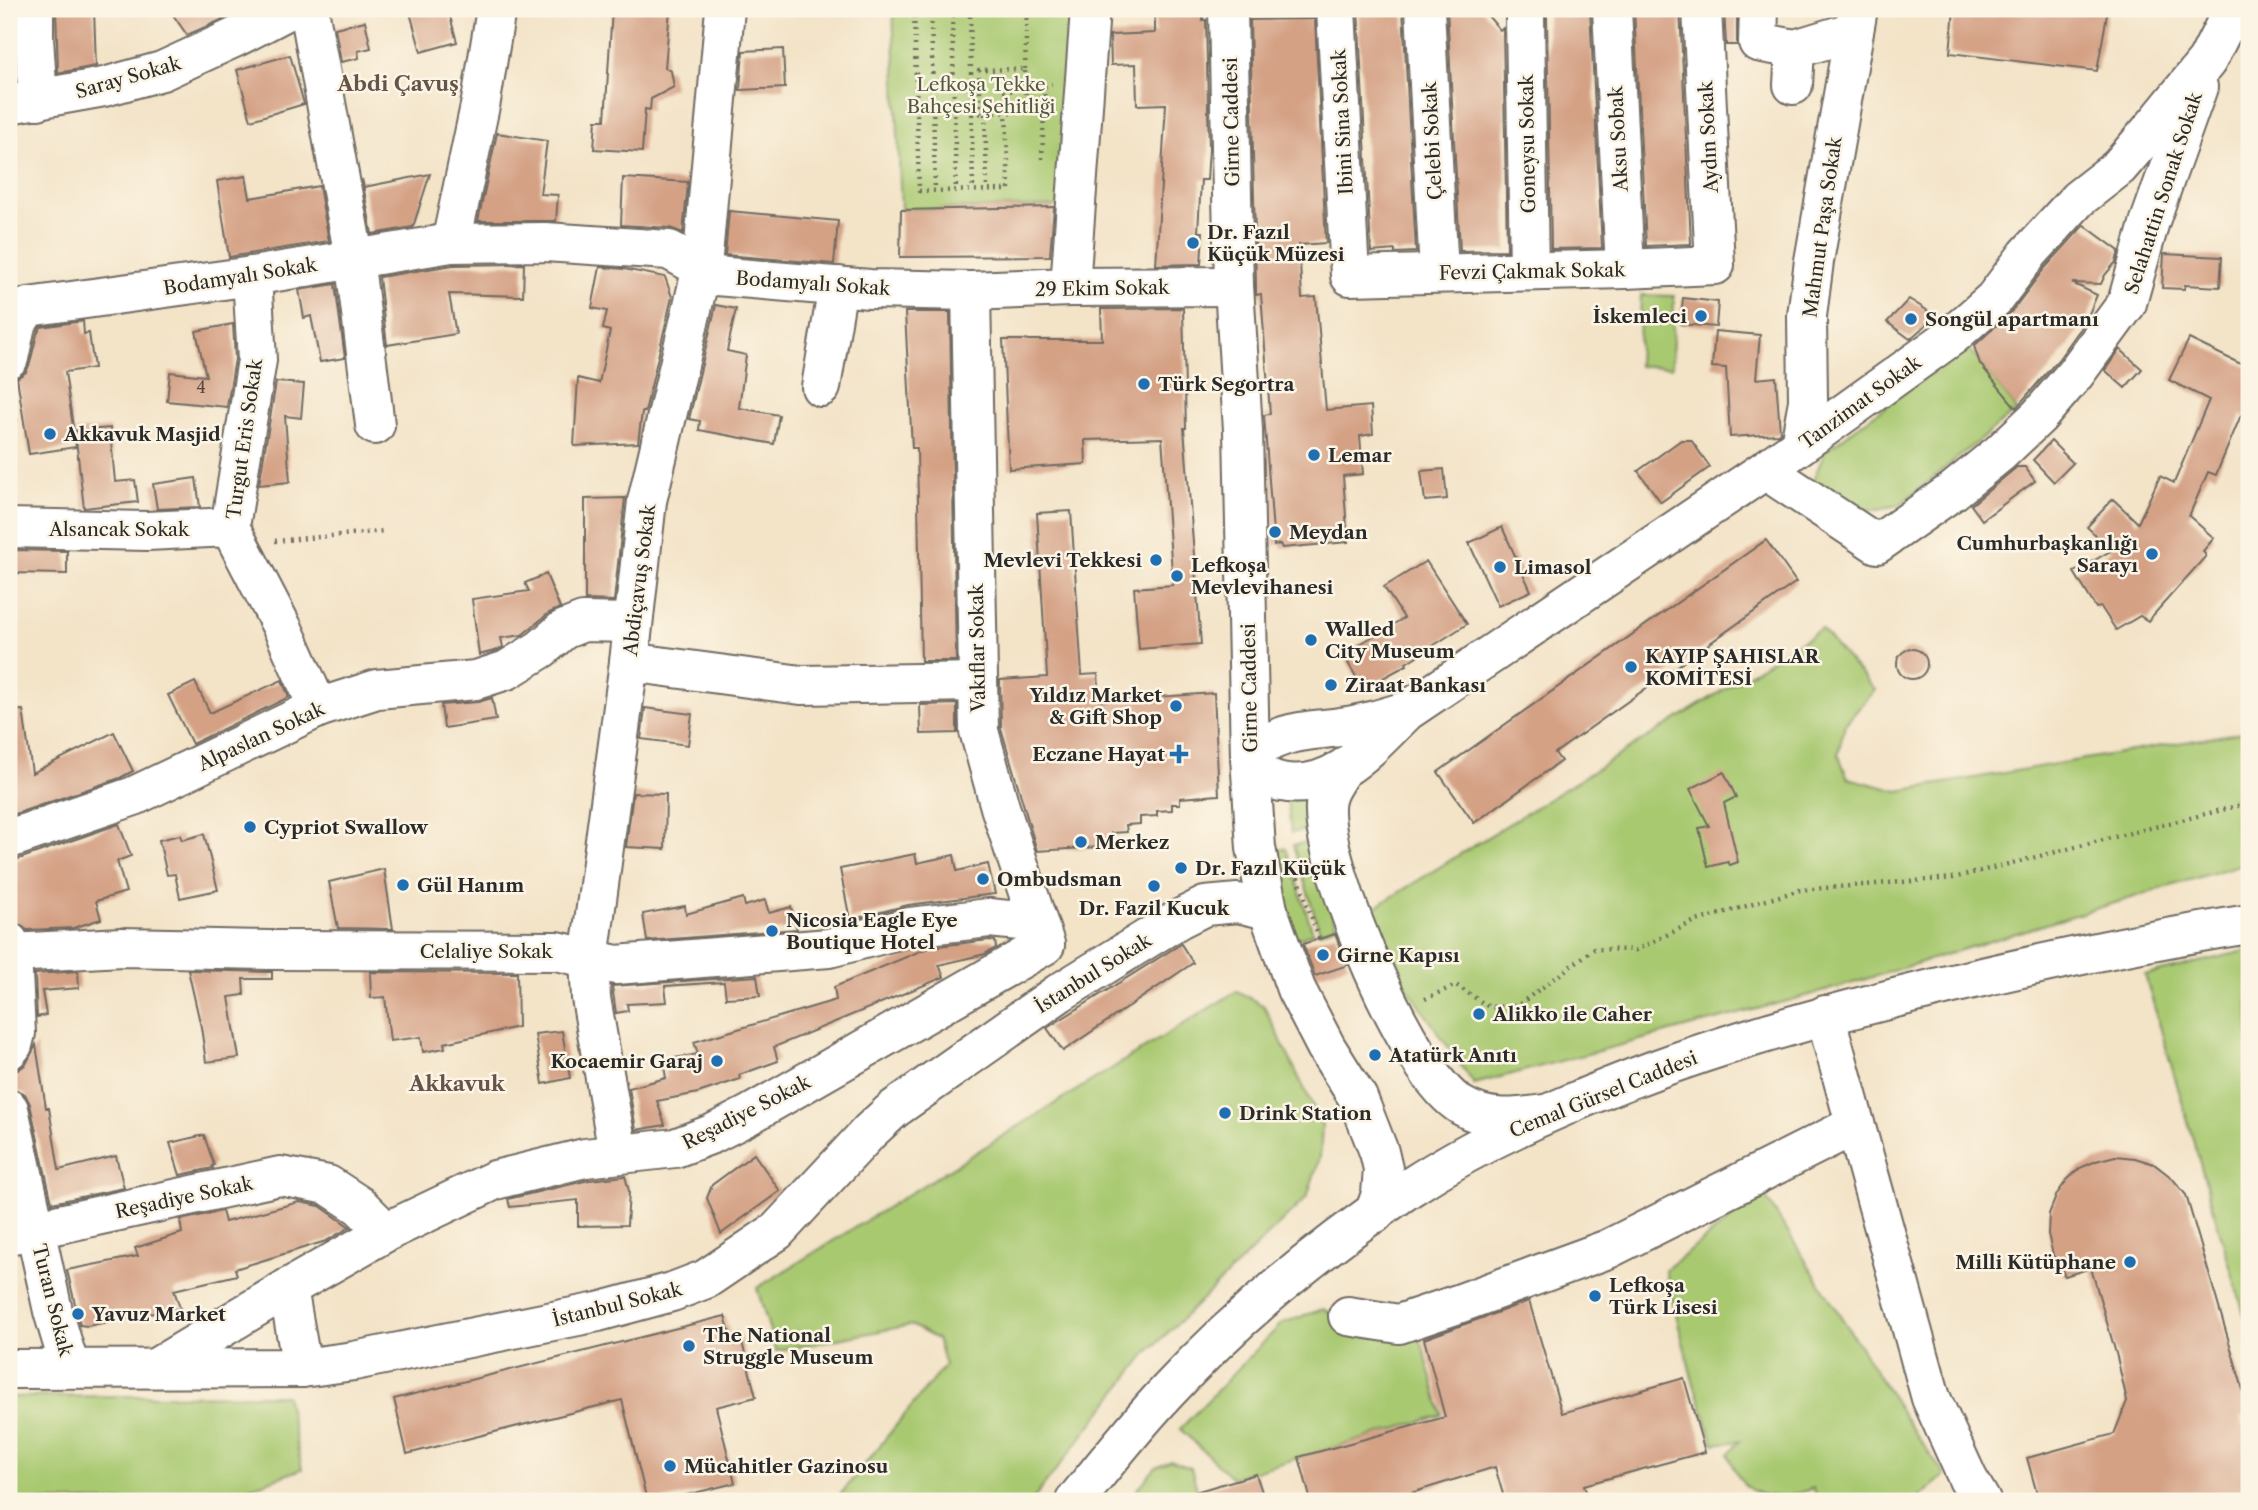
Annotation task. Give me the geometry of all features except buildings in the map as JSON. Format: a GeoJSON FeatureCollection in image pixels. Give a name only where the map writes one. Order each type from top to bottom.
{"type":"FeatureCollection","features":[{"type":"Feature","properties":{"kind":"street"},"geometry":{"type":"LineString","coordinates":[[23,102],[34,38],[34,9]]}},
{"type":"Feature","properties":{"kind":"street","name":"Saray Sokak"},"geometry":{"type":"LineString","coordinates":[[23,102],[104,87],[162,71],[290,9]]}},
{"type":"Feature","properties":{"kind":"street"},"geometry":{"type":"LineString","coordinates":[[309,9],[354,257],[375,425]]}},
{"type":"Feature","properties":{"kind":"street"},"geometry":{"type":"LineString","coordinates":[[451,243],[481,101],[496,9]]}},
{"type":"Feature","properties":{"kind":"street","name":"Abdiçavuş Sokak"},"geometry":{"type":"LineString","coordinates":[[618,1153],[591,998],[589,959],[629,662],[647,501],[702,267],[725,9]]}},
{"type":"Feature","properties":{"kind":"street"},"geometry":{"type":"LineString","coordinates":[[1070,287],[1090,9]]}},
{"type":"Feature","properties":{"kind":"street","name":"Girne Caddesi"},"geometry":{"type":"LineString","coordinates":[[1228,9],[1234,286],[1243,430],[1250,763],[1255,848],[1268,910],[1296,989],[1326,1047],[1358,1098],[1373,1135],[1383,1169],[1381,1194],[1374,1214]]}},
{"type":"Feature","properties":{"kind":"street","name":"Ibini Sina Sokak"},"geometry":{"type":"LineString","coordinates":[[1336,9],[1350,276]]}},
{"type":"Feature","properties":{"kind":"street","name":"Çelebi Sokak"},"geometry":{"type":"LineString","coordinates":[[1425,9],[1439,273]]}},
{"type":"Feature","properties":{"kind":"street","name":"Aksu Sobak"},"geometry":{"type":"LineString","coordinates":[[1612,9],[1625,269]]}},
{"type":"Feature","properties":{"kind":"street","name":"Aydın Sokak"},"geometry":{"type":"LineString","coordinates":[[1702,9],[1715,265]]}},
{"type":"Feature","properties":{"kind":"street"},"geometry":{"type":"LineString","coordinates":[[1759,9],[1758,42],[1794,67],[1856,20]]}},
{"type":"Feature","properties":{"kind":"street","name":"Tanzimat Sokak"},"geometry":{"type":"LineString","coordinates":[[1407,711],[1358,724],[1277,737],[1259,748],[1250,763],[1281,782],[1313,782],[1340,772],[1365,753],[1407,711],[1765,470],[1952,335],[1994,299],[2026,254],[2087,192],[2119,167],[2207,61],[2230,10]]}},
{"type":"Feature","properties":{"kind":"street","name":"Goneysu Sokak"},"geometry":{"type":"LineString","coordinates":[[1522,11],[1530,271]]}},
{"type":"Feature","properties":{"kind":"street","name":"Mahmut Paşa Sokak"},"geometry":{"type":"LineString","coordinates":[[1800,445],[1808,401],[1807,316],[1814,261],[1856,20]]}},
{"type":"Feature","properties":{"kind":"street","name":"Selahattin Sonak Sokak"},"geometry":{"type":"LineString","coordinates":[[1765,470],[1877,544],[1953,491],[2000,453],[2039,415],[2075,374],[2127,303],[2153,212],[2207,61]]}},
{"type":"Feature","properties":{"kind":"street"},"geometry":{"type":"LineString","coordinates":[[2087,192],[2115,187],[2134,189],[2146,195],[2153,212]]}},
{"type":"Feature","properties":{"kind":"street","name":"Bodamyalı Sokak"},"geometry":{"type":"LineString","coordinates":[[9,350],[16,325],[28,307],[252,276],[451,243],[545,242],[668,250],[716,276],[838,286],[971,291]]}},
{"type":"Feature","properties":{"kind":"street","name":"Fevzi Çakmak Sokak"},"geometry":{"type":"LineString","coordinates":[[1350,276],[1715,265]]}},
{"type":"Feature","properties":{"kind":"street","name":"Turgut Eris Sokak"},"geometry":{"type":"LineString","coordinates":[[252,276],[257,360],[235,535],[284,631],[318,708]]}},
{"type":"Feature","properties":{"kind":"street"},"geometry":{"type":"LineString","coordinates":[[821,387],[838,286]]}},
{"type":"Feature","properties":{"kind":"street","name":"29 Ekim Sokak"},"geometry":{"type":"LineString","coordinates":[[971,291],[1070,287],[1234,286]]}},
{"type":"Feature","properties":{"kind":"street","name":"Vakıflar Sokak"},"geometry":{"type":"LineString","coordinates":[[971,291],[979,731],[1059,993]]}},
{"type":"Feature","properties":{"kind":"street","name":"Alsancak Sokak"},"geometry":{"type":"LineString","coordinates":[[9,528],[235,535]]}},
{"type":"Feature","properties":{"kind":"street","name":"Alpaslan Sokak"},"geometry":{"type":"LineString","coordinates":[[9,839],[134,796],[318,708],[377,690],[476,680],[507,670],[541,649],[563,630],[583,622],[634,622]]}},
{"type":"Feature","properties":{"kind":"street"},"geometry":{"type":"LineString","coordinates":[[629,662],[801,685],[978,682]]}},
{"type":"Feature","properties":{"kind":"street"},"geometry":{"type":"LineString","coordinates":[[1340,772],[1327,793],[1325,811],[1334,863],[1354,926],[1408,1042],[1446,1094],[1460,1106],[1497,1118],[1548,1113]]}},
{"type":"Feature","properties":{"kind":"street","name":"İstanbul Sokak"},"geometry":{"type":"LineString","coordinates":[[9,1369],[302,1368],[354,1362],[598,1312],[673,1292],[706,1279],[777,1231],[894,1109],[1059,993],[1205,906],[1238,903],[1268,910]]}},
{"type":"Feature","properties":{"kind":"street","name":"Cemal Gürsel Caddesi"},"geometry":{"type":"LineString","coordinates":[[2131,945],[2249,907]]}},
{"type":"Feature","properties":{"kind":"street","name":"Celaliye Sokak"},"geometry":{"type":"LineString","coordinates":[[10,946],[557,951],[616,965],[829,948],[910,927],[989,918],[1042,934]]}},
{"type":"Feature","properties":{"kind":"street","name":"Cemal Gürsel Caddesi"},"geometry":{"type":"LineString","coordinates":[[1075,1501],[1102,1486],[1166,1393],[1245,1315],[1329,1246],[1411,1187],[1503,1134],[1651,1070],[1825,1015],[2131,945],[2249,924]]}},
{"type":"Feature","properties":{"kind":"street","name":"Reşadiye Sokak"},"geometry":{"type":"LineString","coordinates":[[157,1367],[386,1232],[495,1180],[575,1160],[675,1148],[712,1134],[749,1115],[1042,934]]}},
{"type":"Feature","properties":{"kind":"street"},"geometry":{"type":"LineString","coordinates":[[9,1050],[16,1033],[10,946]]}},
{"type":"Feature","properties":{"kind":"street"},"geometry":{"type":"LineString","coordinates":[[1825,1015],[1931,1398],[1981,1501]]}},
{"type":"Feature","properties":{"kind":"street","name":"Turan Sokak"},"geometry":{"type":"LineString","coordinates":[[9,1109],[22,1233],[53,1311],[70,1368]]}},
{"type":"Feature","properties":{"kind":"street"},"geometry":{"type":"LineString","coordinates":[[1348,1316],[1399,1324],[1596,1253],[1855,1125]]}},
{"type":"Feature","properties":{"kind":"street","name":"Reşadiye Sokak"},"geometry":{"type":"LineString","coordinates":[[22,1233],[280,1177],[328,1185],[360,1206],[386,1232]]}},
{"type":"Feature","properties":{"kind":"street"},"geometry":{"type":"LineString","coordinates":[[288,1288],[302,1368]]}},
{"type":"Feature","properties":{"kind":"path"},"geometry":{"type":"LineString","coordinates":[[914,9],[919,191],[1009,190],[1006,112]]}},
{"type":"Feature","properties":{"kind":"path"},"geometry":{"type":"LineString","coordinates":[[931,9],[935,191]]}},
{"type":"Feature","properties":{"kind":"path"},"geometry":{"type":"LineString","coordinates":[[972,114],[1026,112],[1027,9]]}},
{"type":"Feature","properties":{"kind":"path"},"geometry":{"type":"LineString","coordinates":[[956,191],[952,12],[970,13],[973,191]]}},
{"type":"Feature","properties":{"kind":"path"},"geometry":{"type":"LineString","coordinates":[[971,71],[1025,69]]}},
{"type":"Feature","properties":{"kind":"path"},"geometry":{"type":"LineString","coordinates":[[979,70],[987,190]]}},
{"type":"Feature","properties":{"kind":"path"},"geometry":{"type":"LineString","coordinates":[[1042,159],[1045,86]]}},
{"type":"Feature","properties":{"kind":"path"},"geometry":{"type":"LineString","coordinates":[[1003,92],[1019,89]]}},
{"type":"Feature","properties":{"kind":"path"},"geometry":{"type":"LineString","coordinates":[[9,420],[24,420]]}},
{"type":"Feature","properties":{"kind":"path"},"geometry":{"type":"LineString","coordinates":[[235,535],[385,531]]}},
{"type":"Feature","properties":{"kind":"path"},"geometry":{"type":"LineString","coordinates":[[1418,1002],[1456,985],[1489,1007],[1517,1006],[1594,949],[1636,950],[1693,922],[1800,890],[1953,878],[2249,803]]}},
{"type":"Feature","properties":{"kind":"green space","name":"Lefkoşa Tekke Bahçesi Şehitliği"},"geometry":{"type":"Polygon","coordinates":[[[893,9],[1074,9],[1058,206],[901,210],[893,9]]]}},
{"type":"Feature","properties":{"kind":"green space"},"geometry":{"type":"Polygon","coordinates":[[[1641,295],[1674,296],[1672,367],[1638,366],[1641,295]]]}},
{"type":"Feature","properties":{"kind":"green space"},"geometry":{"type":"Polygon","coordinates":[[[1967,346],[2017,410],[1899,505],[1844,515],[1813,481],[1825,451],[1967,346]]]}},
{"type":"Feature","properties":{"kind":"green space"},"geometry":{"type":"Polygon","coordinates":[[[1821,629],[1875,690],[1845,724],[1838,754],[1848,778],[1898,791],[2249,731],[2249,862],[1840,987],[1474,1084],[1397,973],[1374,908],[1821,629]]]}},
{"type":"Feature","properties":{"kind":"green space"},"geometry":{"type":"Polygon","coordinates":[[[1285,780],[1303,790],[1307,830],[1291,833],[1285,780]]]}},
{"type":"Feature","properties":{"kind":"green space"},"geometry":{"type":"Polygon","coordinates":[[[1310,842],[1336,926],[1320,932],[1293,845],[1310,842]]]}},
{"type":"Feature","properties":{"kind":"green space"},"geometry":{"type":"Polygon","coordinates":[[[1286,848],[1313,933],[1296,939],[1269,852],[1286,848]]]}},
{"type":"Feature","properties":{"kind":"green space"},"geometry":{"type":"Polygon","coordinates":[[[2249,950],[2249,1331],[2145,975],[2249,950]]]}},
{"type":"Feature","properties":{"kind":"green space"},"geometry":{"type":"Polygon","coordinates":[[[1237,991],[1264,1006],[1322,1125],[1320,1157],[1307,1197],[1147,1353],[1032,1501],[835,1501],[945,1365],[937,1339],[911,1325],[776,1351],[757,1288],[1237,991]]]}},
{"type":"Feature","properties":{"kind":"green space"},"geometry":{"type":"Polygon","coordinates":[[[1765,1196],[1910,1426],[1945,1475],[1916,1501],[1818,1501],[1813,1488],[1783,1496],[1760,1494],[1744,1484],[1728,1454],[1740,1441],[1714,1444],[1692,1378],[1665,1270],[1737,1214],[1765,1196]]]}},
{"type":"Feature","properties":{"kind":"green space"},"geometry":{"type":"Polygon","coordinates":[[[1323,1309],[1379,1333],[1418,1329],[1442,1415],[1232,1478],[1180,1429],[1282,1323],[1323,1309]]]}},
{"type":"Feature","properties":{"kind":"green space"},"geometry":{"type":"Polygon","coordinates":[[[286,1395],[302,1469],[212,1501],[9,1501],[9,1397],[286,1395]]]}},
{"type":"Feature","properties":{"kind":"green space"},"geometry":{"type":"Polygon","coordinates":[[[1171,1461],[1191,1468],[1198,1493],[1193,1501],[1134,1501],[1133,1495],[1155,1468],[1171,1461]]]}},
{"type":"Feature","properties":{"kind":"place","name":"Dr. Fazıl Küçük Müzesi"},"geometry":{"type":"Point","coordinates":[1193,243]}},
{"type":"Feature","properties":{"kind":"place","name":"İskemleci"},"geometry":{"type":"Point","coordinates":[1701,316]}},
{"type":"Feature","properties":{"kind":"place","name":"Songül apartmanı"},"geometry":{"type":"Point","coordinates":[1911,319]}},
{"type":"Feature","properties":{"kind":"place","name":"Türk Segortra"},"geometry":{"type":"Point","coordinates":[1144,384]}},
{"type":"Feature","properties":{"kind":"place","name":"Akkavuk Masjid"},"geometry":{"type":"Point","coordinates":[50,434]}},
{"type":"Feature","properties":{"kind":"place","name":"Lemar"},"geometry":{"type":"Point","coordinates":[1314,455]}},
{"type":"Feature","properties":{"kind":"place","name":"Meydan"},"geometry":{"type":"Point","coordinates":[1275,532]}},
{"type":"Feature","properties":{"kind":"place","name":"Cumhurbaşkanlığı Sarayı"},"geometry":{"type":"Point","coordinates":[2152,554]}},
{"type":"Feature","properties":{"kind":"place","name":"Mevlevi Tekkesi"},"geometry":{"type":"Point","coordinates":[1156,560]}},
{"type":"Feature","properties":{"kind":"place","name":"Limasol"},"geometry":{"type":"Point","coordinates":[1500,567]}},
{"type":"Feature","properties":{"kind":"place","name":"Lefkoşa Mevlevihanesi"},"geometry":{"type":"Point","coordinates":[1177,576]}},
{"type":"Feature","properties":{"kind":"place","name":"Walled City Museum"},"geometry":{"type":"Point","coordinates":[1311,640]}},
{"type":"Feature","properties":{"kind":"place","name":"KAYIP ŞAHISLAR KOMİTESİ"},"geometry":{"type":"Point","coordinates":[1631,667]}},
{"type":"Feature","properties":{"kind":"place","name":"Ziraat Bankası"},"geometry":{"type":"Point","coordinates":[1331,685]}},
{"type":"Feature","properties":{"kind":"place","name":"Yıldız Market & Gift Shop"},"geometry":{"type":"Point","coordinates":[1176,706]}},
{"type":"Feature","properties":{"kind":"place","name":"Eczane Hayat"},"geometry":{"type":"Point","coordinates":[1179,754]}},
{"type":"Feature","properties":{"kind":"place","name":"Cypriot Swallow"},"geometry":{"type":"Point","coordinates":[250,827]}},
{"type":"Feature","properties":{"kind":"place","name":"Merkez"},"geometry":{"type":"Point","coordinates":[1081,842]}},
{"type":"Feature","properties":{"kind":"place","name":"Dr. Fazıl Küçük"},"geometry":{"type":"Point","coordinates":[1181,868]}},
{"type":"Feature","properties":{"kind":"place","name":"Ombudsman"},"geometry":{"type":"Point","coordinates":[983,879]}},
{"type":"Feature","properties":{"kind":"place","name":"Gül Hanım"},"geometry":{"type":"Point","coordinates":[403,885]}},
{"type":"Feature","properties":{"kind":"place","name":"Dr. Fazil Kucuk"},"geometry":{"type":"Point","coordinates":[1154,886]}},
{"type":"Feature","properties":{"kind":"place","name":"Nicosia Eagle Eye Boutique Hotel"},"geometry":{"type":"Point","coordinates":[772,931]}},
{"type":"Feature","properties":{"kind":"place","name":"Girne Kapısı"},"geometry":{"type":"Point","coordinates":[1323,955]}},
{"type":"Feature","properties":{"kind":"place","name":"Alikko ile Caher"},"geometry":{"type":"Point","coordinates":[1479,1014]}},
{"type":"Feature","properties":{"kind":"place","name":"Atatürk Anıtı"},"geometry":{"type":"Point","coordinates":[1375,1055]}},
{"type":"Feature","properties":{"kind":"place","name":"Kocaemir Garaj"},"geometry":{"type":"Point","coordinates":[717,1061]}},
{"type":"Feature","properties":{"kind":"place","name":"Drink Station"},"geometry":{"type":"Point","coordinates":[1225,1113]}},
{"type":"Feature","properties":{"kind":"place","name":"Milli Kütüphane"},"geometry":{"type":"Point","coordinates":[2130,1262]}},
{"type":"Feature","properties":{"kind":"place","name":"Lefkoşa Türk Lisesi"},"geometry":{"type":"Point","coordinates":[1595,1296]}},
{"type":"Feature","properties":{"kind":"place","name":"Yavuz Market"},"geometry":{"type":"Point","coordinates":[78,1314]}},
{"type":"Feature","properties":{"kind":"place","name":"The National Struggle Museum"},"geometry":{"type":"Point","coordinates":[689,1346]}},
{"type":"Feature","properties":{"kind":"place","name":"Mücahitler Gazinosu"},"geometry":{"type":"Point","coordinates":[670,1466]}},
{"type":"Feature","properties":{"kind":"district","name":"Abdi Çavuş"},"geometry":{"type":"Point","coordinates":[398,84]}},
{"type":"Feature","properties":{"kind":"district","name":"Akkavuk"},"geometry":{"type":"Point","coordinates":[457,1084]}}]}
